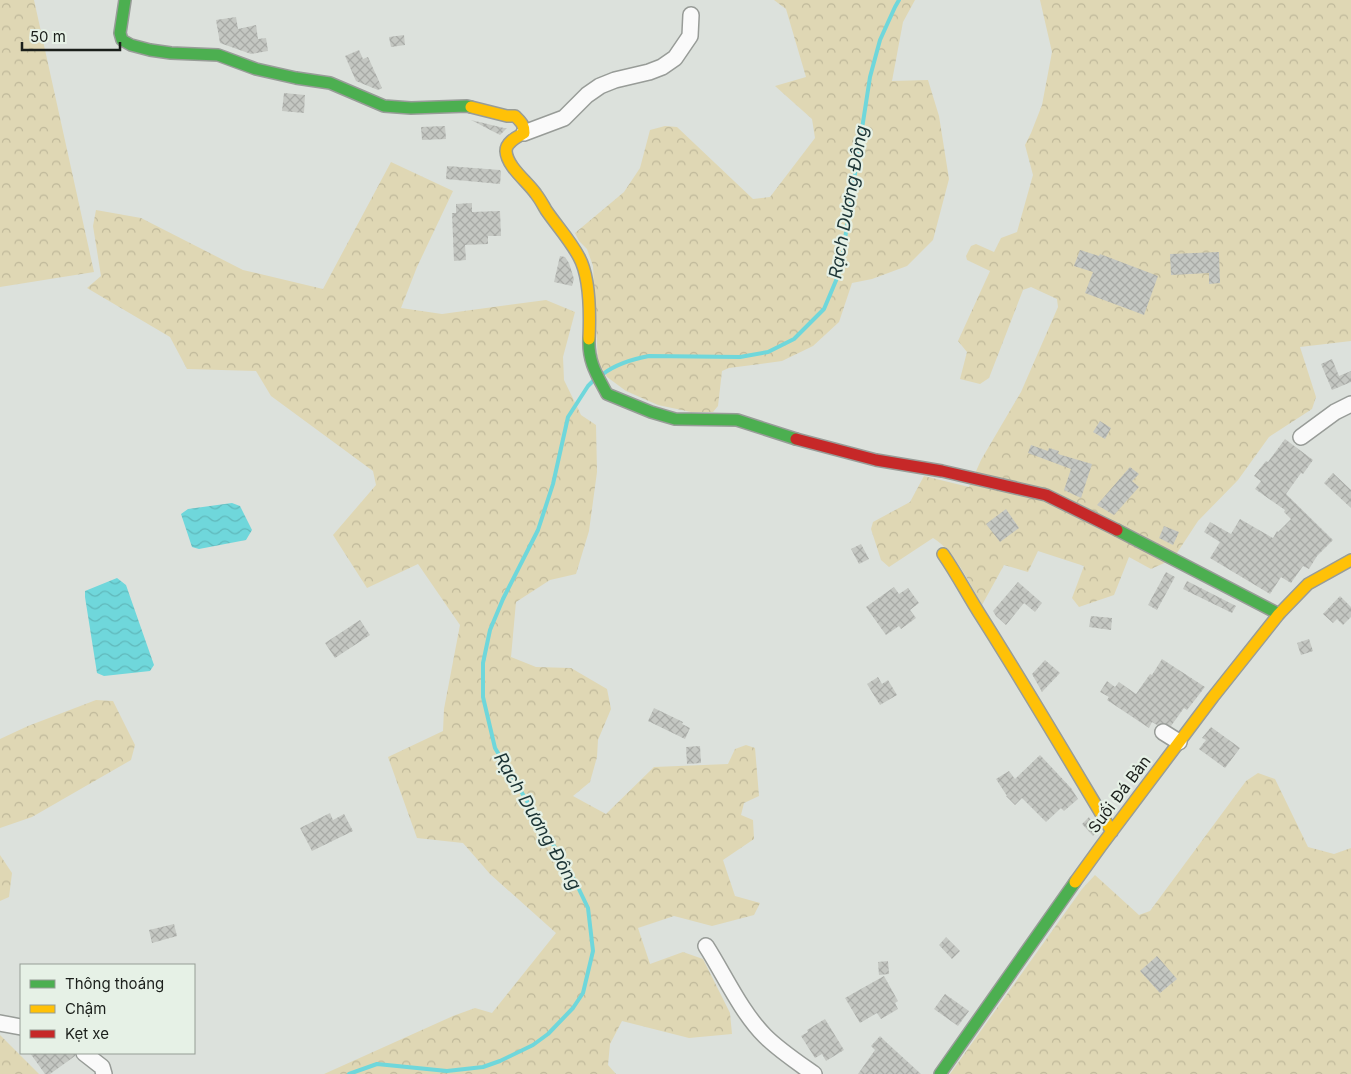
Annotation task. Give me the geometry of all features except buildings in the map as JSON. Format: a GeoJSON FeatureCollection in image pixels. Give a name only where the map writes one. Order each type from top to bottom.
{"type":"FeatureCollection","features":[{"type":"Feature","properties":{"kind":"street"},"geometry":{"type":"LineString","coordinates":[[125,0],[120,33],[122,40],[131,44],[150,50],[171,53],[218,55],[256,69],[330,83],[384,106],[411,108],[467,106],[507,116],[515,116],[522,122],[524,133]]}},
{"type":"Feature","properties":{"kind":"street"},"geometry":{"type":"LineString","coordinates":[[691,15],[690,36],[675,58],[649,72],[615,80],[600,86],[587,95],[564,118],[524,133],[512,140],[506,150],[506,155],[512,166],[536,193],[580,258],[586,276],[590,324],[589,347],[592,365],[607,394],[651,412],[675,419],[737,420],[788,437],[876,460],[942,471],[1046,495],[1279,614]]}},
{"type":"Feature","properties":{"kind":"street"},"geometry":{"type":"LineString","coordinates":[[1301,437],[1335,412],[1351,404]]}},
{"type":"Feature","properties":{"kind":"street"},"geometry":{"type":"LineString","coordinates":[[943,554],[1112,832]]}},
{"type":"Feature","properties":{"kind":"street","name":"Suối Đá Bàn"},"geometry":{"type":"LineString","coordinates":[[940,1074],[1100,846],[1279,614],[1308,584],[1351,560]]}},
{"type":"Feature","properties":{"kind":"street"},"geometry":{"type":"LineString","coordinates":[[1163,732],[1179,742]]}},
{"type":"Feature","properties":{"kind":"street"},"geometry":{"type":"LineString","coordinates":[[706,946],[746,1013],[765,1036],[814,1074]]}},
{"type":"Feature","properties":{"kind":"street"},"geometry":{"type":"LineString","coordinates":[[0,1023],[20,1027]]}},
{"type":"Feature","properties":{"kind":"street"},"geometry":{"type":"LineString","coordinates":[[85,1054],[102,1067],[104,1074]]}},
{"type":"Feature","properties":{"kind":"green space"},"geometry":{"type":"Polygon","coordinates":[[[0,0],[34,0],[94,272],[0,287],[0,0]]]}},
{"type":"Feature","properties":{"kind":"green space"},"geometry":{"type":"Polygon","coordinates":[[[774,0],[915,0],[903,22],[892,81],[928,80],[939,116],[949,179],[933,240],[907,266],[872,279],[852,283],[839,322],[813,346],[782,361],[729,368],[722,371],[718,406],[713,412],[691,412],[658,405],[626,391],[607,377],[598,362],[593,266],[587,249],[579,241],[575,233],[624,192],[640,168],[650,130],[665,126],[677,127],[753,199],[770,197],[815,138],[812,119],[775,86],[806,77],[786,9],[774,0]]]}},
{"type":"Feature","properties":{"kind":"green space"},"geometry":{"type":"Polygon","coordinates":[[[1040,0],[1351,0],[1351,341],[1300,347],[1316,397],[1312,409],[1269,437],[1238,480],[1198,521],[1173,559],[1151,569],[1129,557],[1114,595],[1079,607],[1072,598],[1084,566],[1038,551],[1028,572],[1004,565],[982,605],[949,551],[933,538],[889,567],[881,560],[871,529],[873,522],[910,502],[924,476],[969,487],[981,460],[1021,392],[1058,307],[1057,299],[1031,287],[1023,290],[989,378],[980,384],[960,379],[967,352],[958,341],[990,271],[967,260],[966,256],[971,246],[976,244],[994,252],[1001,238],[1017,232],[1033,175],[1025,145],[1042,105],[1052,52],[1040,0]]]}},
{"type":"Feature","properties":{"kind":"green space"},"geometry":{"type":"Polygon","coordinates":[[[391,162],[453,191],[417,267],[401,308],[442,314],[546,300],[575,312],[563,357],[564,380],[581,415],[596,425],[597,472],[589,531],[576,574],[550,580],[516,602],[511,657],[536,667],[571,668],[607,689],[611,709],[598,740],[597,757],[590,782],[573,796],[606,814],[654,767],[728,764],[735,749],[746,745],[755,748],[759,796],[744,803],[741,815],[753,820],[754,839],[723,860],[735,896],[760,903],[754,915],[712,926],[674,916],[638,928],[650,964],[683,952],[703,959],[730,1013],[732,1034],[689,1038],[622,1021],[610,1044],[608,1065],[616,1074],[324,1074],[475,1008],[492,1013],[556,933],[490,874],[463,843],[417,838],[388,757],[443,731],[444,709],[460,625],[418,564],[367,588],[333,535],[376,485],[373,471],[271,396],[256,371],[187,369],[170,337],[87,288],[101,276],[93,226],[96,210],[141,218],[243,270],[323,289],[391,162]]]}},
{"type":"Feature","properties":{"kind":"green space"},"geometry":{"type":"Polygon","coordinates":[[[96,700],[113,701],[135,745],[131,760],[32,817],[0,828],[0,739],[28,726],[96,700]]]}},
{"type":"Feature","properties":{"kind":"green space"},"geometry":{"type":"Polygon","coordinates":[[[1258,773],[1275,779],[1308,847],[1334,854],[1351,848],[1351,1074],[950,1074],[1082,889],[1095,875],[1139,915],[1150,911],[1246,781],[1258,773]]]}},
{"type":"Feature","properties":{"kind":"green space"},"geometry":{"type":"Polygon","coordinates":[[[0,855],[12,873],[9,897],[0,901],[0,855]]]}},
{"type":"Feature","properties":{"kind":"green space"},"geometry":{"type":"Polygon","coordinates":[[[0,1035],[39,1074],[0,1074],[0,1035]]]}},
{"type":"Feature","properties":{"kind":"water"},"geometry":{"type":"Polygon","coordinates":[[[232,503],[240,506],[252,530],[246,540],[199,549],[192,547],[181,514],[188,509],[232,503]]]}},
{"type":"Feature","properties":{"kind":"water"},"geometry":{"type":"Polygon","coordinates":[[[117,578],[126,585],[154,665],[150,671],[104,676],[97,673],[85,591],[117,578]]]}},
{"type":"Feature","properties":{"kind":"waterway","name":"Rạch Dương Đông"},"geometry":{"type":"LineString","coordinates":[[603,374],[625,362],[649,356],[740,357],[768,352],[794,339],[824,309],[840,271],[870,77],[880,40],[899,0]]}},
{"type":"Feature","properties":{"kind":"waterway","name":"Rạch Dương Đông"},"geometry":{"type":"LineString","coordinates":[[349,1074],[377,1064],[447,1071],[483,1067],[533,1045],[548,1034],[573,1008],[583,993],[593,951],[588,908],[575,881],[495,748],[483,697],[483,663],[490,630],[503,599],[538,530],[553,484],[568,417],[593,381]]}},
{"type":"Feature","properties":{"kind":"traffic: fast"},"geometry":{"type":"LineString","coordinates":[[125,0],[120,33],[122,40],[131,45],[171,53],[218,55],[256,69],[330,83],[384,106],[411,108],[471,107]]}},
{"type":"Feature","properties":{"kind":"traffic: fast"},"geometry":{"type":"LineString","coordinates":[[589,339],[592,362],[607,394],[651,412],[675,419],[737,420],[796,439]]}},
{"type":"Feature","properties":{"kind":"traffic: fast"},"geometry":{"type":"LineString","coordinates":[[1117,530],[1279,614]]}},
{"type":"Feature","properties":{"kind":"traffic: fast"},"geometry":{"type":"LineString","coordinates":[[940,1074],[1075,882]]}},
{"type":"Feature","properties":{"kind":"traffic: slow"},"geometry":{"type":"LineString","coordinates":[[471,107],[507,116],[515,116],[523,125],[524,133],[512,140],[506,148],[507,157],[568,239],[583,265],[589,309],[589,339]]}},
{"type":"Feature","properties":{"kind":"traffic: slow"},"geometry":{"type":"LineString","coordinates":[[943,554],[1112,832]]}},
{"type":"Feature","properties":{"kind":"traffic: slow"},"geometry":{"type":"LineString","coordinates":[[1075,882],[1213,697],[1279,614],[1308,584],[1351,560]]}},
{"type":"Feature","properties":{"kind":"traffic: jam"},"geometry":{"type":"LineString","coordinates":[[796,439],[876,460],[942,471],[1046,495],[1117,530]]}}]}
